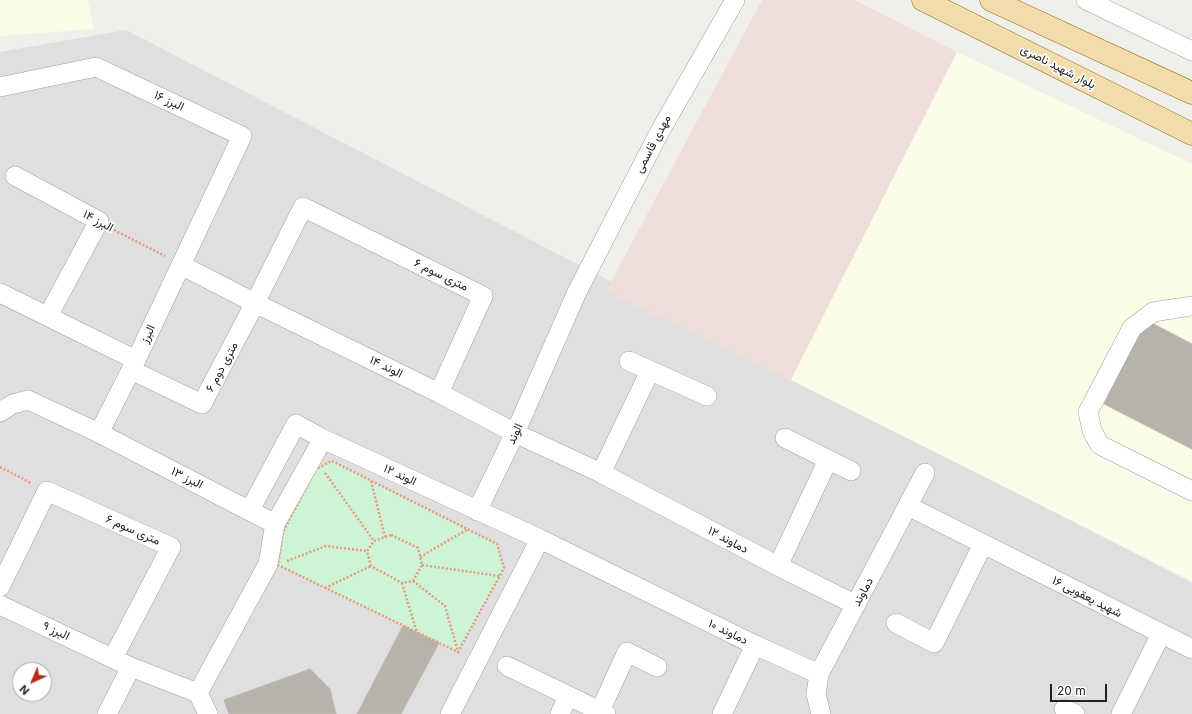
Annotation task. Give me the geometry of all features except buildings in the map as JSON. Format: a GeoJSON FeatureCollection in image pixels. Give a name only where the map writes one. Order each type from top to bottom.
{"type":"FeatureCollection","features":[{"type":"Feature","properties":{"kind":"main road","name":"بلوار شهید ناصری"},"geometry":{"type":"LineString","coordinates":[[923,0],[1192,134]]}},
{"type":"Feature","properties":{"kind":"main road"},"geometry":{"type":"LineString","coordinates":[[991,0],[1192,93]]}},
{"type":"Feature","properties":{"kind":"street","name":"مهدی قاسمی"},"geometry":{"type":"LineString","coordinates":[[577,292],[659,133],[735,0]]}},
{"type":"Feature","properties":{"kind":"street"},"geometry":{"type":"LineString","coordinates":[[1086,0],[1192,51]]}},
{"type":"Feature","properties":{"kind":"street","name":"البرز ۱۶"},"geometry":{"type":"LineString","coordinates":[[0,87],[96,67],[242,136]]}},
{"type":"Feature","properties":{"kind":"street","name":"البرز"},"geometry":{"type":"LineString","coordinates":[[99,433],[134,365],[242,136]]}},
{"type":"Feature","properties":{"kind":"street","name":"البرز ۱۴"},"geometry":{"type":"LineString","coordinates":[[15,176],[99,221]]}},
{"type":"Feature","properties":{"kind":"street","name":"۶ متری سوم"},"geometry":{"type":"LineString","coordinates":[[255,303],[303,207],[483,296],[439,393]]}},
{"type":"Feature","properties":{"kind":"street"},"geometry":{"type":"LineString","coordinates":[[48,316],[99,221]]}},
{"type":"Feature","properties":{"kind":"street","name":"الوند ۱۴"},"geometry":{"type":"LineString","coordinates":[[181,265],[439,393],[515,433]]}},
{"type":"Feature","properties":{"kind":"street","name":"الوند"},"geometry":{"type":"LineString","coordinates":[[477,511],[515,433],[577,292]]}},
{"type":"Feature","properties":{"kind":"street"},"geometry":{"type":"LineString","coordinates":[[0,293],[48,316],[134,365]]}},
{"type":"Feature","properties":{"kind":"street","name":"۶ متری دوم"},"geometry":{"type":"LineString","coordinates":[[134,365],[202,404],[255,303]]}},
{"type":"Feature","properties":{"kind":"street"},"geometry":{"type":"LineString","coordinates":[[1192,306],[1153,312],[1132,328],[1088,412],[1092,431],[1100,445],[1192,491]]}},
{"type":"Feature","properties":{"kind":"street"},"geometry":{"type":"LineString","coordinates":[[629,361],[707,396]]}},
{"type":"Feature","properties":{"kind":"street"},"geometry":{"type":"LineString","coordinates":[[601,474],[650,371]]}},
{"type":"Feature","properties":{"kind":"street"},"geometry":{"type":"LineString","coordinates":[[0,412],[13,404],[28,400],[99,433]]}},
{"type":"Feature","properties":{"kind":"street","name":"الوند ۱۲"},"geometry":{"type":"LineString","coordinates":[[250,510],[296,424],[323,439],[477,511]]}},
{"type":"Feature","properties":{"kind":"street","name":"البرز ۱۳"},"geometry":{"type":"LineString","coordinates":[[99,433],[275,524]]}},
{"type":"Feature","properties":{"kind":"street","name":"دماوند ۱۲"},"geometry":{"type":"LineString","coordinates":[[515,433],[601,474],[856,605]]}},
{"type":"Feature","properties":{"kind":"street"},"geometry":{"type":"LineString","coordinates":[[785,438],[851,471]]}},
{"type":"Feature","properties":{"kind":"street"},"geometry":{"type":"LineString","coordinates":[[208,714],[198,693],[268,564],[275,524],[323,439]]}},
{"type":"Feature","properties":{"kind":"street"},"geometry":{"type":"LineString","coordinates":[[778,566],[828,460]]}},
{"type":"Feature","properties":{"kind":"street","name":"دماوند"},"geometry":{"type":"LineString","coordinates":[[821,714],[816,694],[819,674],[925,473]]}},
{"type":"Feature","properties":{"kind":"street"},"geometry":{"type":"LineString","coordinates":[[0,587],[47,491]]}},
{"type":"Feature","properties":{"kind":"street","name":"۶ متری سوم"},"geometry":{"type":"LineString","coordinates":[[47,491],[170,547],[113,658]]}},
{"type":"Feature","properties":{"kind":"street","name":"شهید یعقوبی ۱۶"},"geometry":{"type":"LineString","coordinates":[[908,506],[1192,649]]}},
{"type":"Feature","properties":{"kind":"street"},"geometry":{"type":"LineString","coordinates":[[450,714],[540,539],[477,511]]}},
{"type":"Feature","properties":{"kind":"street","name":"دماوند ۱۰"},"geometry":{"type":"LineString","coordinates":[[540,539],[755,645],[819,674]]}},
{"type":"Feature","properties":{"kind":"street"},"geometry":{"type":"LineString","coordinates":[[896,623],[934,643],[983,544]]}},
{"type":"Feature","properties":{"kind":"street","name":"البرز ۹"},"geometry":{"type":"LineString","coordinates":[[0,605],[131,667],[198,693]]}},
{"type":"Feature","properties":{"kind":"street"},"geometry":{"type":"LineString","coordinates":[[1120,714],[1161,634]]}},
{"type":"Feature","properties":{"kind":"street"},"geometry":{"type":"LineString","coordinates":[[722,714],[755,645]]}},
{"type":"Feature","properties":{"kind":"street"},"geometry":{"type":"LineString","coordinates":[[507,666],[603,712],[627,652],[657,667]]}},
{"type":"Feature","properties":{"kind":"street"},"geometry":{"type":"LineString","coordinates":[[107,714],[131,667]]}},
{"type":"Feature","properties":{"kind":"street"},"geometry":{"type":"LineString","coordinates":[[560,714],[568,696]]}},
{"type":"Feature","properties":{"kind":"path","name":"البرز ۱۴"},"geometry":{"type":"LineString","coordinates":[[99,221],[181,265]]}},
{"type":"Feature","properties":{"kind":"path"},"geometry":{"type":"LineString","coordinates":[[278,565],[283,532],[316,469],[332,461],[497,544],[504,568],[458,652]]}},
{"type":"Feature","properties":{"kind":"path"},"geometry":{"type":"LineString","coordinates":[[0,467],[47,491]]}},
{"type":"Feature","properties":{"kind":"path"},"geometry":{"type":"LineString","coordinates":[[321,467],[374,541]]}},
{"type":"Feature","properties":{"kind":"path"},"geometry":{"type":"LineString","coordinates":[[371,481],[385,537]]}},
{"type":"Feature","properties":{"kind":"path"},"geometry":{"type":"LineString","coordinates":[[420,557],[468,529]]}},
{"type":"Feature","properties":{"kind":"path"},"geometry":{"type":"LineString","coordinates":[[413,581],[422,565],[418,548],[391,535],[374,541],[368,551],[371,566],[402,583],[413,581],[445,606],[458,652]]}},
{"type":"Feature","properties":{"kind":"path"},"geometry":{"type":"LineString","coordinates":[[278,565],[326,546],[368,551]]}},
{"type":"Feature","properties":{"kind":"path"},"geometry":{"type":"LineString","coordinates":[[278,565],[458,652]]}},
{"type":"Feature","properties":{"kind":"path"},"geometry":{"type":"LineString","coordinates":[[422,565],[499,576]]}},
{"type":"Feature","properties":{"kind":"path"},"geometry":{"type":"LineString","coordinates":[[325,588],[371,566]]}},
{"type":"Feature","properties":{"kind":"path"},"geometry":{"type":"LineString","coordinates":[[402,583],[417,633]]}},
{"type":"Feature","properties":{"kind":"shaded area"},"geometry":{"type":"Polygon","coordinates":[[[0,0],[88,0],[94,29],[0,36],[0,0]]]}},
{"type":"Feature","properties":{"kind":"shaded area"},"geometry":{"type":"Polygon","coordinates":[[[762,0],[854,0],[957,52],[791,380],[606,291],[762,0]]]}},
{"type":"Feature","properties":{"kind":"shaded area"},"geometry":{"type":"Polygon","coordinates":[[[126,30],[1192,583],[1192,714],[0,714],[0,52],[126,30]]]}},
{"type":"Feature","properties":{"kind":"shaded area"},"geometry":{"type":"Polygon","coordinates":[[[957,52],[1192,164],[1192,581],[791,380],[957,52]]]}},
{"type":"Feature","properties":{"kind":"green space"},"geometry":{"type":"Polygon","coordinates":[[[332,461],[497,544],[504,568],[458,652],[278,565],[283,532],[316,469],[332,461]]]}}]}
